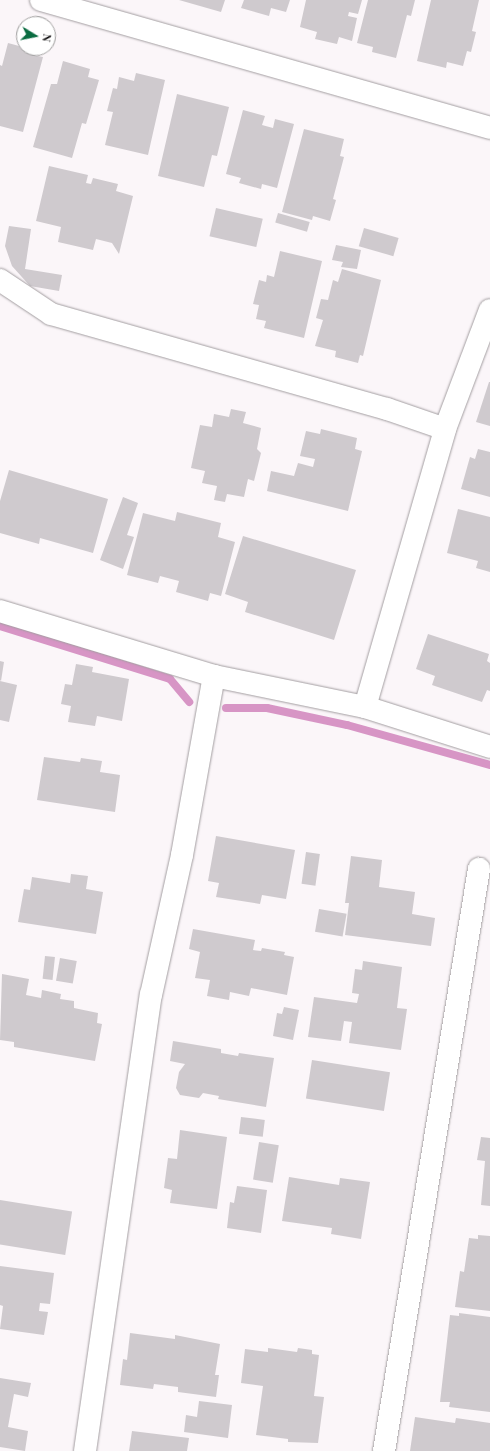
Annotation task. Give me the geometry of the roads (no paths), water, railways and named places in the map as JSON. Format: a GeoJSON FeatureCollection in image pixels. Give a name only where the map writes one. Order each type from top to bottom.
{"type":"FeatureCollection","features":[{"type":"Feature","properties":{"kind":"street"},"geometry":{"type":"LineString","coordinates":[[41,0],[490,128]]}},
{"type":"Feature","properties":{"kind":"street"},"geometry":{"type":"LineString","coordinates":[[0,280],[51,314],[387,409],[445,429]]}},
{"type":"Feature","properties":{"kind":"street"},"geometry":{"type":"LineString","coordinates":[[365,707],[445,429],[490,310]]}},
{"type":"Feature","properties":{"kind":"street"},"geometry":{"type":"LineString","coordinates":[[0,611],[214,676],[365,707],[490,747]]}},
{"type":"Feature","properties":{"kind":"street"},"geometry":{"type":"LineString","coordinates":[[85,1451],[152,995],[182,855],[214,676]]}},
{"type":"Feature","properties":{"kind":"street"},"geometry":{"type":"LineString","coordinates":[[384,1451],[479,869]]}},
{"type":"Feature","properties":{"kind":"waterway"},"geometry":{"type":"LineString","coordinates":[[0,626],[170,679],[189,702]]}},
{"type":"Feature","properties":{"kind":"waterway"},"geometry":{"type":"LineString","coordinates":[[226,708],[267,708],[347,725],[490,765]]}}]}
